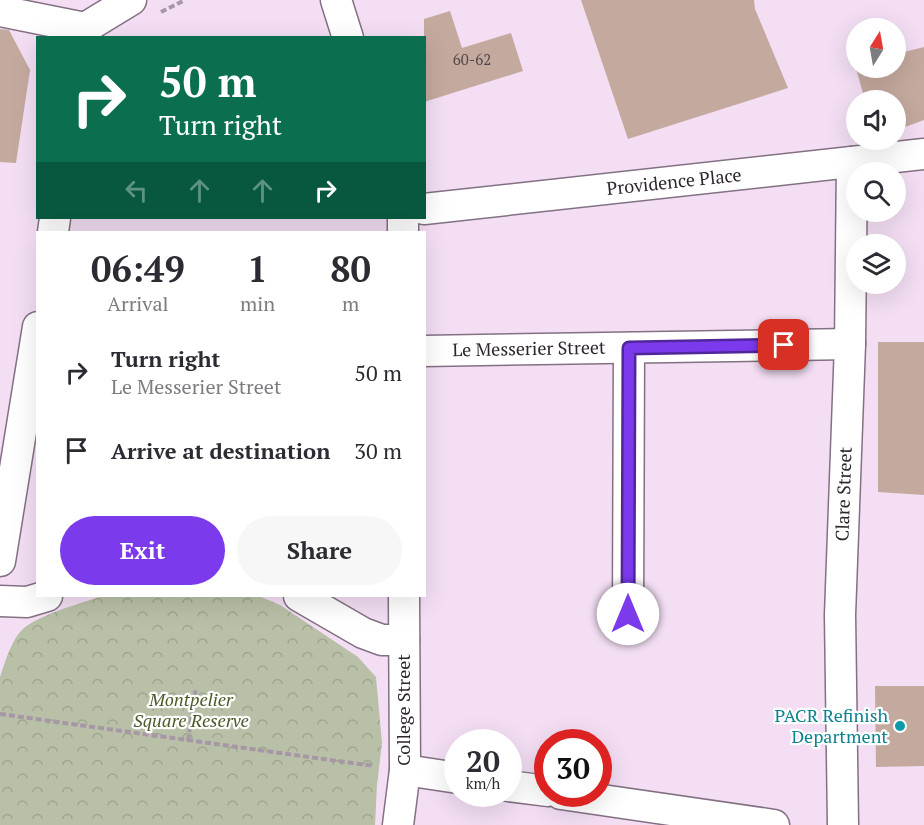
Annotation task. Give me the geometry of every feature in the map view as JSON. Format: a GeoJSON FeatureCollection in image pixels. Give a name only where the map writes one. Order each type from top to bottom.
{"type":"FeatureCollection","features":[{"type":"Feature","properties":{"kind":"street"},"geometry":{"type":"LineString","coordinates":[[0,11],[85,32],[132,0]]}},
{"type":"Feature","properties":{"kind":"street"},"geometry":{"type":"LineString","coordinates":[[336,0],[347,36]]}},
{"type":"Feature","properties":{"kind":"street","name":"Providence Place"},"geometry":{"type":"LineString","coordinates":[[852,162],[924,154]]}},
{"type":"Feature","properties":{"kind":"street","name":"Providence Place"},"geometry":{"type":"LineString","coordinates":[[426,209],[846,163]]}},
{"type":"Feature","properties":{"kind":"street","name":"Clare Street"},"geometry":{"type":"LineString","coordinates":[[843,825],[840,615],[850,344],[851,222]]}},
{"type":"Feature","properties":{"kind":"street"},"geometry":{"type":"LineString","coordinates":[[0,561],[36,339]]}},
{"type":"Feature","properties":{"kind":"street","name":"Le Messerier Street"},"geometry":{"type":"LineString","coordinates":[[426,351],[850,344]]}},
{"type":"Feature","properties":{"kind":"street"},"geometry":{"type":"LineString","coordinates":[[628,614],[629,348]]}},
{"type":"Feature","properties":{"kind":"street"},"geometry":{"type":"LineString","coordinates":[[0,601],[27,602],[44,597]]}},
{"type":"Feature","properties":{"kind":"street"},"geometry":{"type":"LineString","coordinates":[[301,597],[363,633],[382,640],[404,640]]}},
{"type":"Feature","properties":{"kind":"street","name":"College Street"},"geometry":{"type":"LineString","coordinates":[[398,825],[405,770],[404,597]]}},
{"type":"Feature","properties":{"kind":"street"},"geometry":{"type":"LineString","coordinates":[[405,770],[444,776]]}},
{"type":"Feature","properties":{"kind":"street"},"geometry":{"type":"LineString","coordinates":[[612,801],[774,825]]}},
{"type":"Feature","properties":{"kind":"path"},"geometry":{"type":"LineString","coordinates":[[188,741],[196,688]]}},
{"type":"Feature","properties":{"kind":"path"},"geometry":{"type":"LineString","coordinates":[[0,714],[405,770]]}},
{"type":"Feature","properties":{"kind":"green space","name":"Montpelier Square Reserve"},"geometry":{"type":"Polygon","coordinates":[[[99,597],[261,597],[280,605],[358,657],[376,677],[382,743],[375,825],[0,825],[0,677],[11,647],[21,631],[36,620],[99,597]]]}},
{"type":"Feature","properties":{"kind":"building"},"geometry":{"type":"Polygon","coordinates":[[[581,0],[754,0],[755,9],[788,88],[628,139],[581,0]]]}},
{"type":"Feature","properties":{"kind":"building"},"geometry":{"type":"Polygon","coordinates":[[[450,11],[462,48],[511,33],[523,71],[426,101],[424,19],[450,11]]]}},
{"type":"Feature","properties":{"kind":"building"},"geometry":{"type":"Polygon","coordinates":[[[0,29],[9,30],[30,70],[16,163],[0,162],[0,29]]]}},
{"type":"Feature","properties":{"kind":"building"},"geometry":{"type":"Polygon","coordinates":[[[924,47],[924,120],[906,127],[906,90],[862,90],[859,78],[906,78],[906,52],[924,47]]]}},
{"type":"Feature","properties":{"kind":"building"},"geometry":{"type":"Polygon","coordinates":[[[878,342],[924,342],[924,495],[878,492],[878,342]]]}},
{"type":"Feature","properties":{"kind":"building","name":"PACR Refinish Department"},"geometry":{"type":"Polygon","coordinates":[[[875,686],[924,686],[924,766],[876,767],[875,686]]]}},
{"type":"Feature","properties":{"kind":"place","name":"PACR Refinish Department"},"geometry":{"type":"Point","coordinates":[900,726]}},
{"type":"Feature","properties":{"kind":"route"},"geometry":{"type":"LineString","coordinates":[[628,614],[629,348],[784,345]]}}]}
